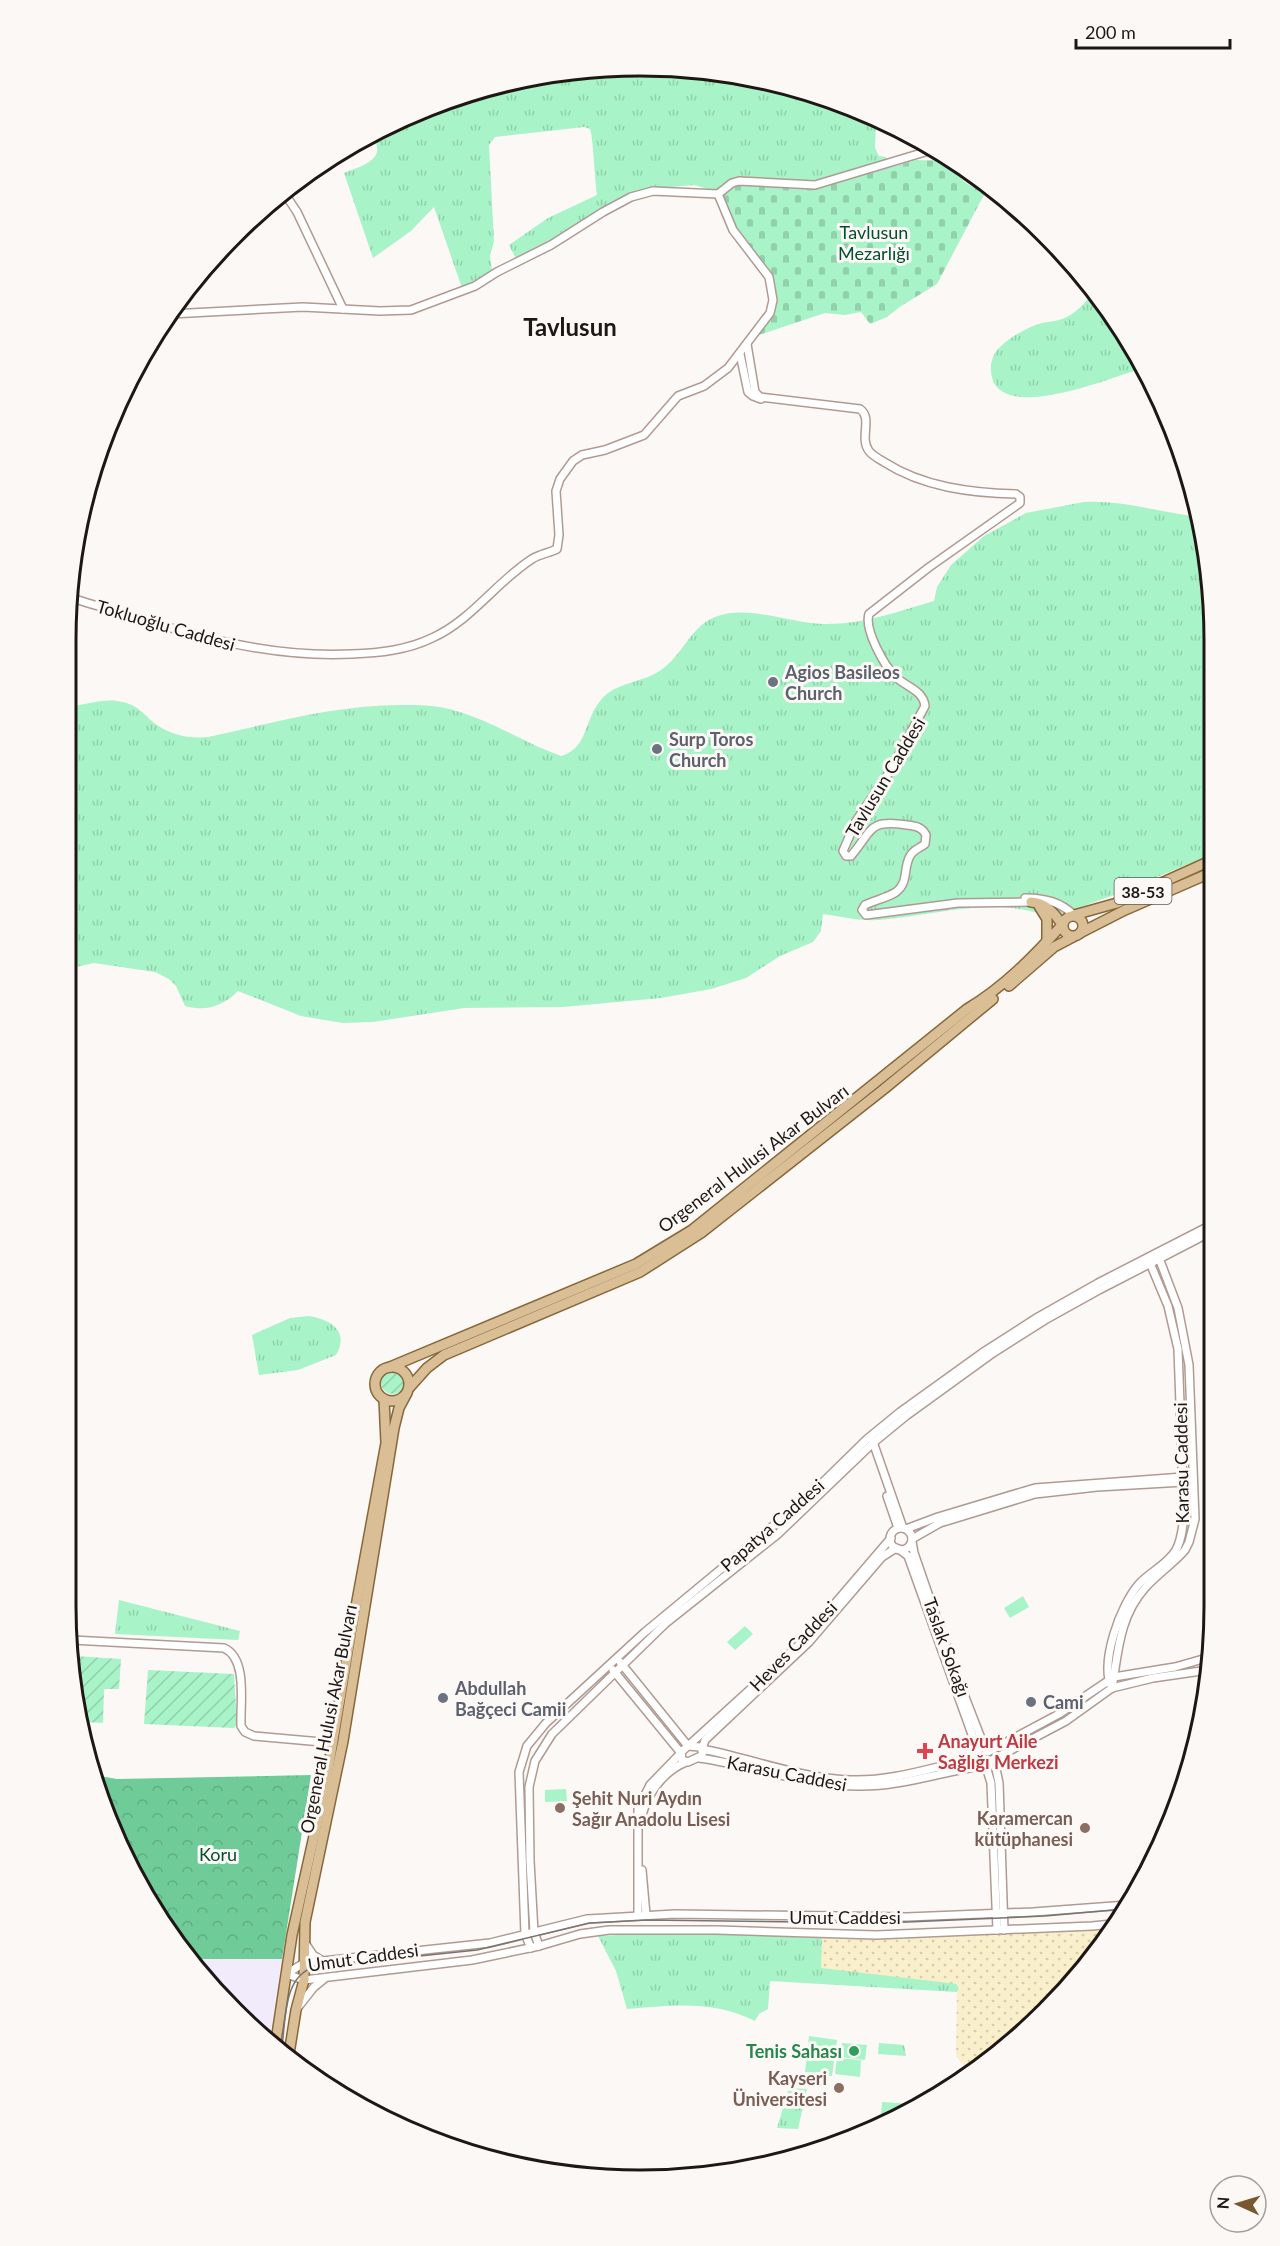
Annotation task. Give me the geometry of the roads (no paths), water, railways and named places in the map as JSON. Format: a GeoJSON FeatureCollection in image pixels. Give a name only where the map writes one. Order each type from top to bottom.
{"type":"FeatureCollection","features":[{"type":"Feature","properties":{"kind":"main road","name":"38-53"},"geometry":{"type":"LineString","coordinates":[[1074,915],[1117,903],[1204,864]]}},
{"type":"Feature","properties":{"kind":"main road","name":"Orgeneral Hulusi Akar Bulvarı"},"geometry":{"type":"LineString","coordinates":[[291,2048],[296,2010],[304,1980],[304,1922],[343,1741],[394,1428],[399,1408],[408,1391],[427,1368],[444,1355],[640,1272],[701,1233],[885,1089],[1054,948],[1125,910],[1204,876]]}},
{"type":"Feature","properties":{"kind":"main road"},"geometry":{"type":"LineString","coordinates":[[1031,902],[1039,903],[1047,908],[1062,925],[1066,934],[1077,935],[1083,924],[1074,915],[1066,918],[1062,925]]}},
{"type":"Feature","properties":{"kind":"main road"},"geometry":{"type":"LineString","coordinates":[[1031,902],[1042,909],[1047,919],[1049,932],[1047,944]]}},
{"type":"Feature","properties":{"kind":"main road","name":"Orgeneral Hulusi Akar Bulvarı"},"geometry":{"type":"LineString","coordinates":[[390,1367],[636,1264],[692,1230],[968,1009],[984,999],[1047,944],[1062,925]]}},
{"type":"Feature","properties":{"kind":"main road"},"geometry":{"type":"LineString","coordinates":[[390,1367],[399,1369],[406,1375],[408,1391],[397,1401],[384,1399],[376,1391],[376,1380],[381,1371],[390,1367]]}},
{"type":"Feature","properties":{"kind":"main road","name":"Orgeneral Hulusi Akar Bulvarı"},"geometry":{"type":"LineString","coordinates":[[277,2037],[294,1924],[333,1743],[386,1443],[384,1399]]}},
{"type":"Feature","properties":{"kind":"street"},"geometry":{"type":"LineString","coordinates":[[181,313],[297,307],[411,310],[466,290],[552,245],[612,206],[638,195],[653,191],[718,194],[732,183],[739,181],[819,185],[923,153]]}},
{"type":"Feature","properties":{"kind":"street"},"geometry":{"type":"LineString","coordinates":[[718,194],[733,230],[764,269],[772,285],[773,300],[770,313],[740,354],[748,392],[755,398],[764,399]]}},
{"type":"Feature","properties":{"kind":"street"},"geometry":{"type":"LineString","coordinates":[[289,200],[297,212],[343,309]]}},
{"type":"Feature","properties":{"kind":"street"},"geometry":{"type":"LineString","coordinates":[[747,344],[755,392],[764,399]]}},
{"type":"Feature","properties":{"kind":"street","name":"Tokluoğlu Caddesi"},"geometry":{"type":"LineString","coordinates":[[78,600],[171,630],[233,645],[300,654],[363,654],[405,648],[442,633],[470,613],[524,565],[535,557],[554,551],[558,547],[556,491],[560,479],[573,460],[644,435],[678,396],[712,381],[740,354]]}},
{"type":"Feature","properties":{"kind":"street","name":"Tavlusun Caddesi"},"geometry":{"type":"LineString","coordinates":[[764,399],[856,408],[865,414],[864,435],[867,448],[896,470],[925,482],[984,493],[1016,494],[1021,500],[869,614],[867,621],[869,631],[887,668],[899,680],[920,694],[925,706],[888,774],[856,821],[843,849],[843,854],[847,857],[851,856],[871,828],[882,823],[915,826],[922,828],[926,835],[925,844],[913,852],[909,858],[906,876],[900,887],[894,893],[865,905],[862,910],[866,915],[945,904],[1031,902]]}},
{"type":"Feature","properties":{"kind":"street","name":"Tavlusun Caddesi"},"geometry":{"type":"LineString","coordinates":[[1005,902],[1039,898],[1065,907],[1074,915]]}},
{"type":"Feature","properties":{"kind":"street","name":"Papatya Caddesi"},"geometry":{"type":"LineString","coordinates":[[531,1948],[525,1934],[519,1779],[522,1758],[527,1746],[546,1724],[645,1632],[869,1442],[1058,1309],[1204,1229]]}},
{"type":"Feature","properties":{"kind":"street","name":"Papatya Caddesi"},"geometry":{"type":"LineString","coordinates":[[1077,1298],[1204,1236]]}},
{"type":"Feature","properties":{"kind":"street","name":"Karasu Caddesi"},"geometry":{"type":"LineString","coordinates":[[702,1749],[821,1777],[852,1780],[913,1773],[968,1760],[983,1753],[1059,1714],[1111,1679],[1123,1627],[1137,1599],[1151,1581],[1180,1555],[1189,1542],[1195,1518],[1189,1365],[1178,1308],[1159,1258]]}},
{"type":"Feature","properties":{"kind":"street","name":"Karasu Caddesi"},"geometry":{"type":"LineString","coordinates":[[1111,1679],[1114,1635],[1127,1602],[1140,1583],[1170,1557],[1179,1544],[1184,1514],[1178,1349],[1168,1306],[1150,1263]]}},
{"type":"Feature","properties":{"kind":"street"},"geometry":{"type":"LineString","coordinates":[[869,1442],[902,1528],[911,1533],[912,1540]]}},
{"type":"Feature","properties":{"kind":"street","name":"Papatya Caddesi"},"geometry":{"type":"LineString","coordinates":[[539,1946],[534,1932],[529,1792],[532,1769],[538,1754],[552,1734],[679,1611],[778,1534],[869,1442]]}},
{"type":"Feature","properties":{"kind":"street"},"geometry":{"type":"LineString","coordinates":[[1184,1479],[1035,1488],[902,1528],[893,1532],[892,1544],[898,1549],[908,1547],[912,1540],[940,1523],[1026,1497],[1088,1488],[1166,1483],[1184,1479],[1189,1474],[1193,1479]]}},
{"type":"Feature","properties":{"kind":"street","name":"Heves Caddesi"},"geometry":{"type":"LineString","coordinates":[[688,1746],[802,1642],[891,1538]]}},
{"type":"Feature","properties":{"kind":"street","name":"Taslak Sokağı"},"geometry":{"type":"LineString","coordinates":[[912,1540],[914,1553],[983,1753]]}},
{"type":"Feature","properties":{"kind":"street","name":"Taslak Sokağı"},"geometry":{"type":"LineString","coordinates":[[898,1549],[908,1556],[983,1753]]}},
{"type":"Feature","properties":{"kind":"street","name":"Heves Caddesi"},"geometry":{"type":"LineString","coordinates":[[702,1749],[705,1740],[822,1629],[882,1557],[898,1549]]}},
{"type":"Feature","properties":{"kind":"street"},"geometry":{"type":"LineString","coordinates":[[78,1640],[224,1648],[233,1654],[239,1663],[240,1726],[245,1732],[254,1736],[333,1743]]}},
{"type":"Feature","properties":{"kind":"street"},"geometry":{"type":"LineString","coordinates":[[616,1658],[688,1746]]}},
{"type":"Feature","properties":{"kind":"street"},"geometry":{"type":"LineString","coordinates":[[1112,1688],[1111,1679],[1201,1660]]}},
{"type":"Feature","properties":{"kind":"street"},"geometry":{"type":"LineString","coordinates":[[609,1666],[686,1762]]}},
{"type":"Feature","properties":{"kind":"street"},"geometry":{"type":"LineString","coordinates":[[992,1761],[1066,1721],[1112,1688],[1153,1678],[1200,1671]]}},
{"type":"Feature","properties":{"kind":"street"},"geometry":{"type":"LineString","coordinates":[[688,1746],[699,1746],[702,1749],[702,1755],[676,1767],[658,1784],[649,1796],[642,1812],[642,1915],[638,1809],[650,1785],[688,1746]]}},
{"type":"Feature","properties":{"kind":"street"},"geometry":{"type":"LineString","coordinates":[[1000,1914],[991,1783],[988,1773],[977,1760],[983,1753],[992,1761],[998,1775],[1000,1914],[1000,1930]]}},
{"type":"Feature","properties":{"kind":"street","name":"Karasu Caddesi"},"geometry":{"type":"LineString","coordinates":[[699,1758],[754,1767],[811,1782],[850,1786],[892,1784],[982,1766],[992,1761]]}},
{"type":"Feature","properties":{"kind":"street","name":"Umut Caddesi"},"geometry":{"type":"LineString","coordinates":[[286,1974],[304,1963],[490,1942],[587,1919],[642,1915],[844,1918],[1000,1914],[1117,1906]]}},
{"type":"Feature","properties":{"kind":"street","name":"Umut Caddesi"},"geometry":{"type":"LineString","coordinates":[[286,1974],[304,1980],[454,1962],[531,1948],[580,1934],[609,1930],[717,1930],[876,1935],[1105,1924]]}},
{"type":"Feature","properties":{"kind":"street"},"geometry":{"type":"LineString","coordinates":[[304,1937],[310,1952],[324,1962]]}},
{"type":"Feature","properties":{"kind":"street"},"geometry":{"type":"LineString","coordinates":[[296,2010],[314,1987],[329,1976]]}},
{"type":"Feature","properties":{"kind":"tram line"},"geometry":{"type":"LineString","coordinates":[[283,2042],[291,1989],[304,1972],[314,1967],[477,1950],[590,1923],[647,1920],[884,1923],[1045,1916],[1115,1910]]}},
{"type":"Feature","properties":{"kind":"place","name":"Agios Basileos Church"},"geometry":{"type":"Point","coordinates":[773,682]}},
{"type":"Feature","properties":{"kind":"place","name":"Surp Toros Church"},"geometry":{"type":"Point","coordinates":[657,749]}},
{"type":"Feature","properties":{"kind":"place","name":"Abdullah Bağçeci Camii"},"geometry":{"type":"Point","coordinates":[443,1698]}},
{"type":"Feature","properties":{"kind":"place","name":"Cami"},"geometry":{"type":"Point","coordinates":[1031,1702]}},
{"type":"Feature","properties":{"kind":"place","name":"Anayurt Aile Sağlığı Merkezi"},"geometry":{"type":"Point","coordinates":[925,1751]}},
{"type":"Feature","properties":{"kind":"place","name":"Şehit Nuri Aydın Sağır Anadolu Lisesi"},"geometry":{"type":"Point","coordinates":[560,1808]}},
{"type":"Feature","properties":{"kind":"place","name":"Karamercan kütüphanesi"},"geometry":{"type":"Point","coordinates":[1085,1828]}},
{"type":"Feature","properties":{"kind":"place","name":"Tenis Sahası"},"geometry":{"type":"Point","coordinates":[854,2051]}},
{"type":"Feature","properties":{"kind":"place","name":"Kayseri Üniversitesi"},"geometry":{"type":"Point","coordinates":[839,2088]}},
{"type":"Feature","properties":{"kind":"district","name":"Tavlusun"},"geometry":{"type":"Point","coordinates":[570,326]}},
{"type":"Feature","properties":{"kind":"park label","name":"Tavlusun Mezarlığı"},"geometry":{"type":"Point","coordinates":[874,242]}},
{"type":"Feature","properties":{"kind":"park label","name":"Koru"},"geometry":{"type":"Point","coordinates":[218,1854]}}]}
